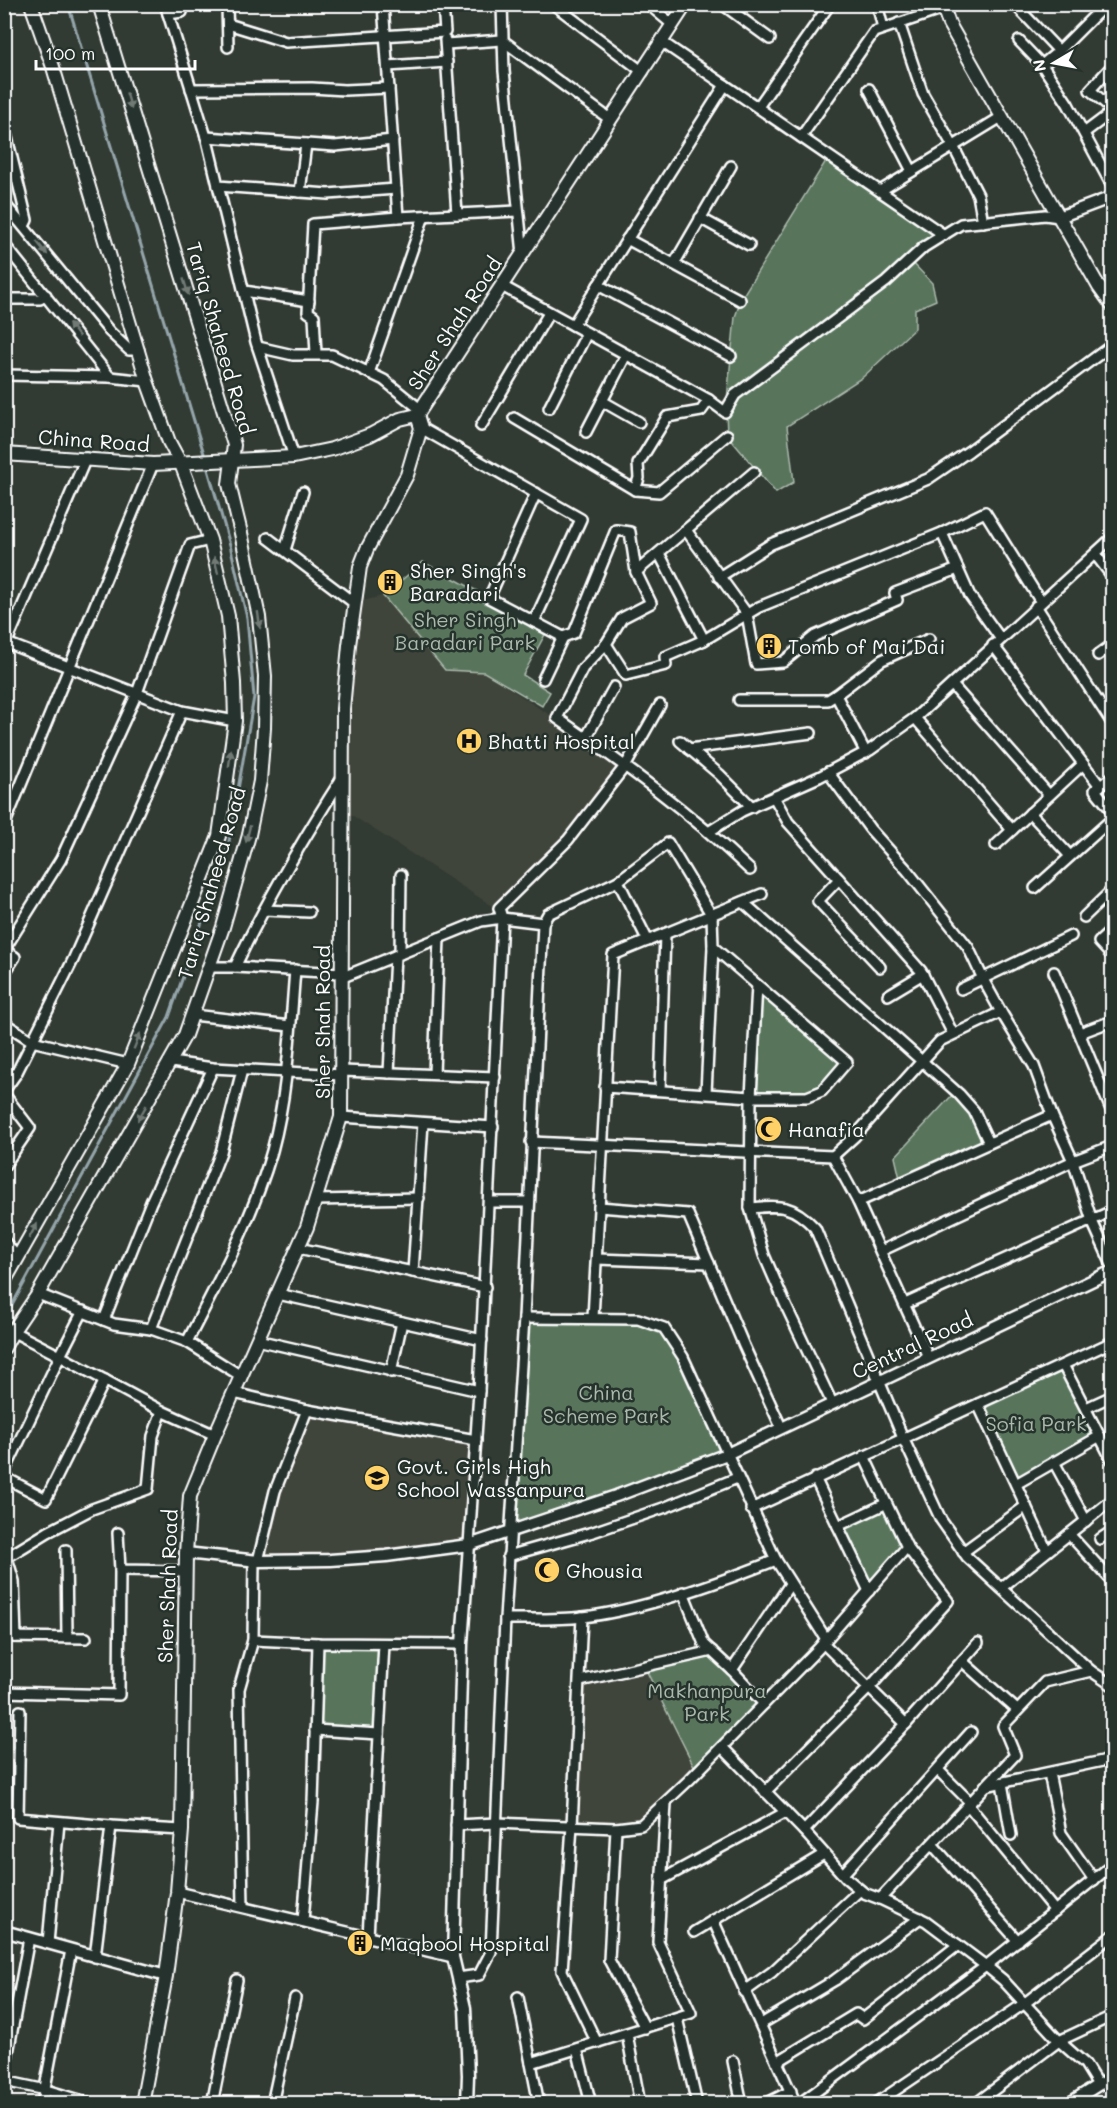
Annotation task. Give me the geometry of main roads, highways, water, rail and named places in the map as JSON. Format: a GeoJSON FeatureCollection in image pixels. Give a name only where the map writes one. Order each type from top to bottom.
{"type":"FeatureCollection","features":[{"type":"Feature","properties":{"kind":"main road","name":"Tariq Shaheed Road"},"geometry":{"type":"LineString","coordinates":[[4,1282],[128,1064],[219,836],[235,721],[228,616],[210,540],[186,463],[169,442],[147,381],[53,67],[31,4]]}},
{"type":"Feature","properties":{"kind":"main road","name":"Tariq Shaheed Road"},"geometry":{"type":"LineString","coordinates":[[4,1348],[9,1329],[38,1294],[171,1062],[193,1015],[223,927],[249,835],[260,781],[264,728],[265,676],[259,617],[242,533],[229,484],[234,445],[99,4]]}},
{"type":"Feature","properties":{"kind":"main road","name":"Sher Shah Road"},"geometry":{"type":"LineString","coordinates":[[142,2103],[166,1976],[182,1830],[185,1571],[190,1496],[298,1248],[316,1200],[341,1117],[344,709],[354,603],[360,567],[367,549],[407,475],[421,428],[419,412],[686,4]]}},
{"type":"Feature","properties":{"kind":"main road"},"geometry":{"type":"LineString","coordinates":[[943,7],[950,24],[1059,217],[1099,287],[1113,305]]}},
{"type":"Feature","properties":{"kind":"main road"},"geometry":{"type":"LineString","coordinates":[[231,460],[294,457],[332,449],[370,435],[419,412]]}},
{"type":"Feature","properties":{"kind":"main road","name":"China Road"},"geometry":{"type":"LineString","coordinates":[[5,456],[86,458],[153,464],[231,460]]}},
{"type":"Feature","properties":{"kind":"waterway"},"geometry":{"type":"LineString","coordinates":[[68,4],[205,457]]}},
{"type":"Feature","properties":{"kind":"waterway"},"geometry":{"type":"LineString","coordinates":[[4,1320],[169,1017],[228,847],[254,697],[247,618],[230,545],[207,466]]}},
{"type":"Feature","properties":{"kind":"place","name":"Sher Singh's Baradari"},"geometry":{"type":"Point","coordinates":[390,582]}},
{"type":"Feature","properties":{"kind":"place","name":"Tomb of Mai Dai"},"geometry":{"type":"Point","coordinates":[769,646]}},
{"type":"Feature","properties":{"kind":"place","name":"Bhatti Hospital"},"geometry":{"type":"Point","coordinates":[469,741]}},
{"type":"Feature","properties":{"kind":"place","name":"Hanafia"},"geometry":{"type":"Point","coordinates":[769,1129]}},
{"type":"Feature","properties":{"kind":"place","name":"Govt. Girls High School Wassanpura"},"geometry":{"type":"Point","coordinates":[377,1478]}},
{"type":"Feature","properties":{"kind":"place","name":"Ghousia"},"geometry":{"type":"Point","coordinates":[547,1570]}},
{"type":"Feature","properties":{"kind":"place","name":"Maqbool Hospital"},"geometry":{"type":"Point","coordinates":[360,1943]}},
{"type":"Feature","properties":{"kind":"park label","name":"Sher Singh Baradari Park"},"geometry":{"type":"Point","coordinates":[465,630]}},
{"type":"Feature","properties":{"kind":"park label","name":"China Scheme Park"},"geometry":{"type":"Point","coordinates":[606,1404]}},
{"type":"Feature","properties":{"kind":"park label","name":"Sofia Park"},"geometry":{"type":"Point","coordinates":[1036,1423]}},
{"type":"Feature","properties":{"kind":"park label","name":"Makhanpura Park"},"geometry":{"type":"Point","coordinates":[707,1702]}}]}
